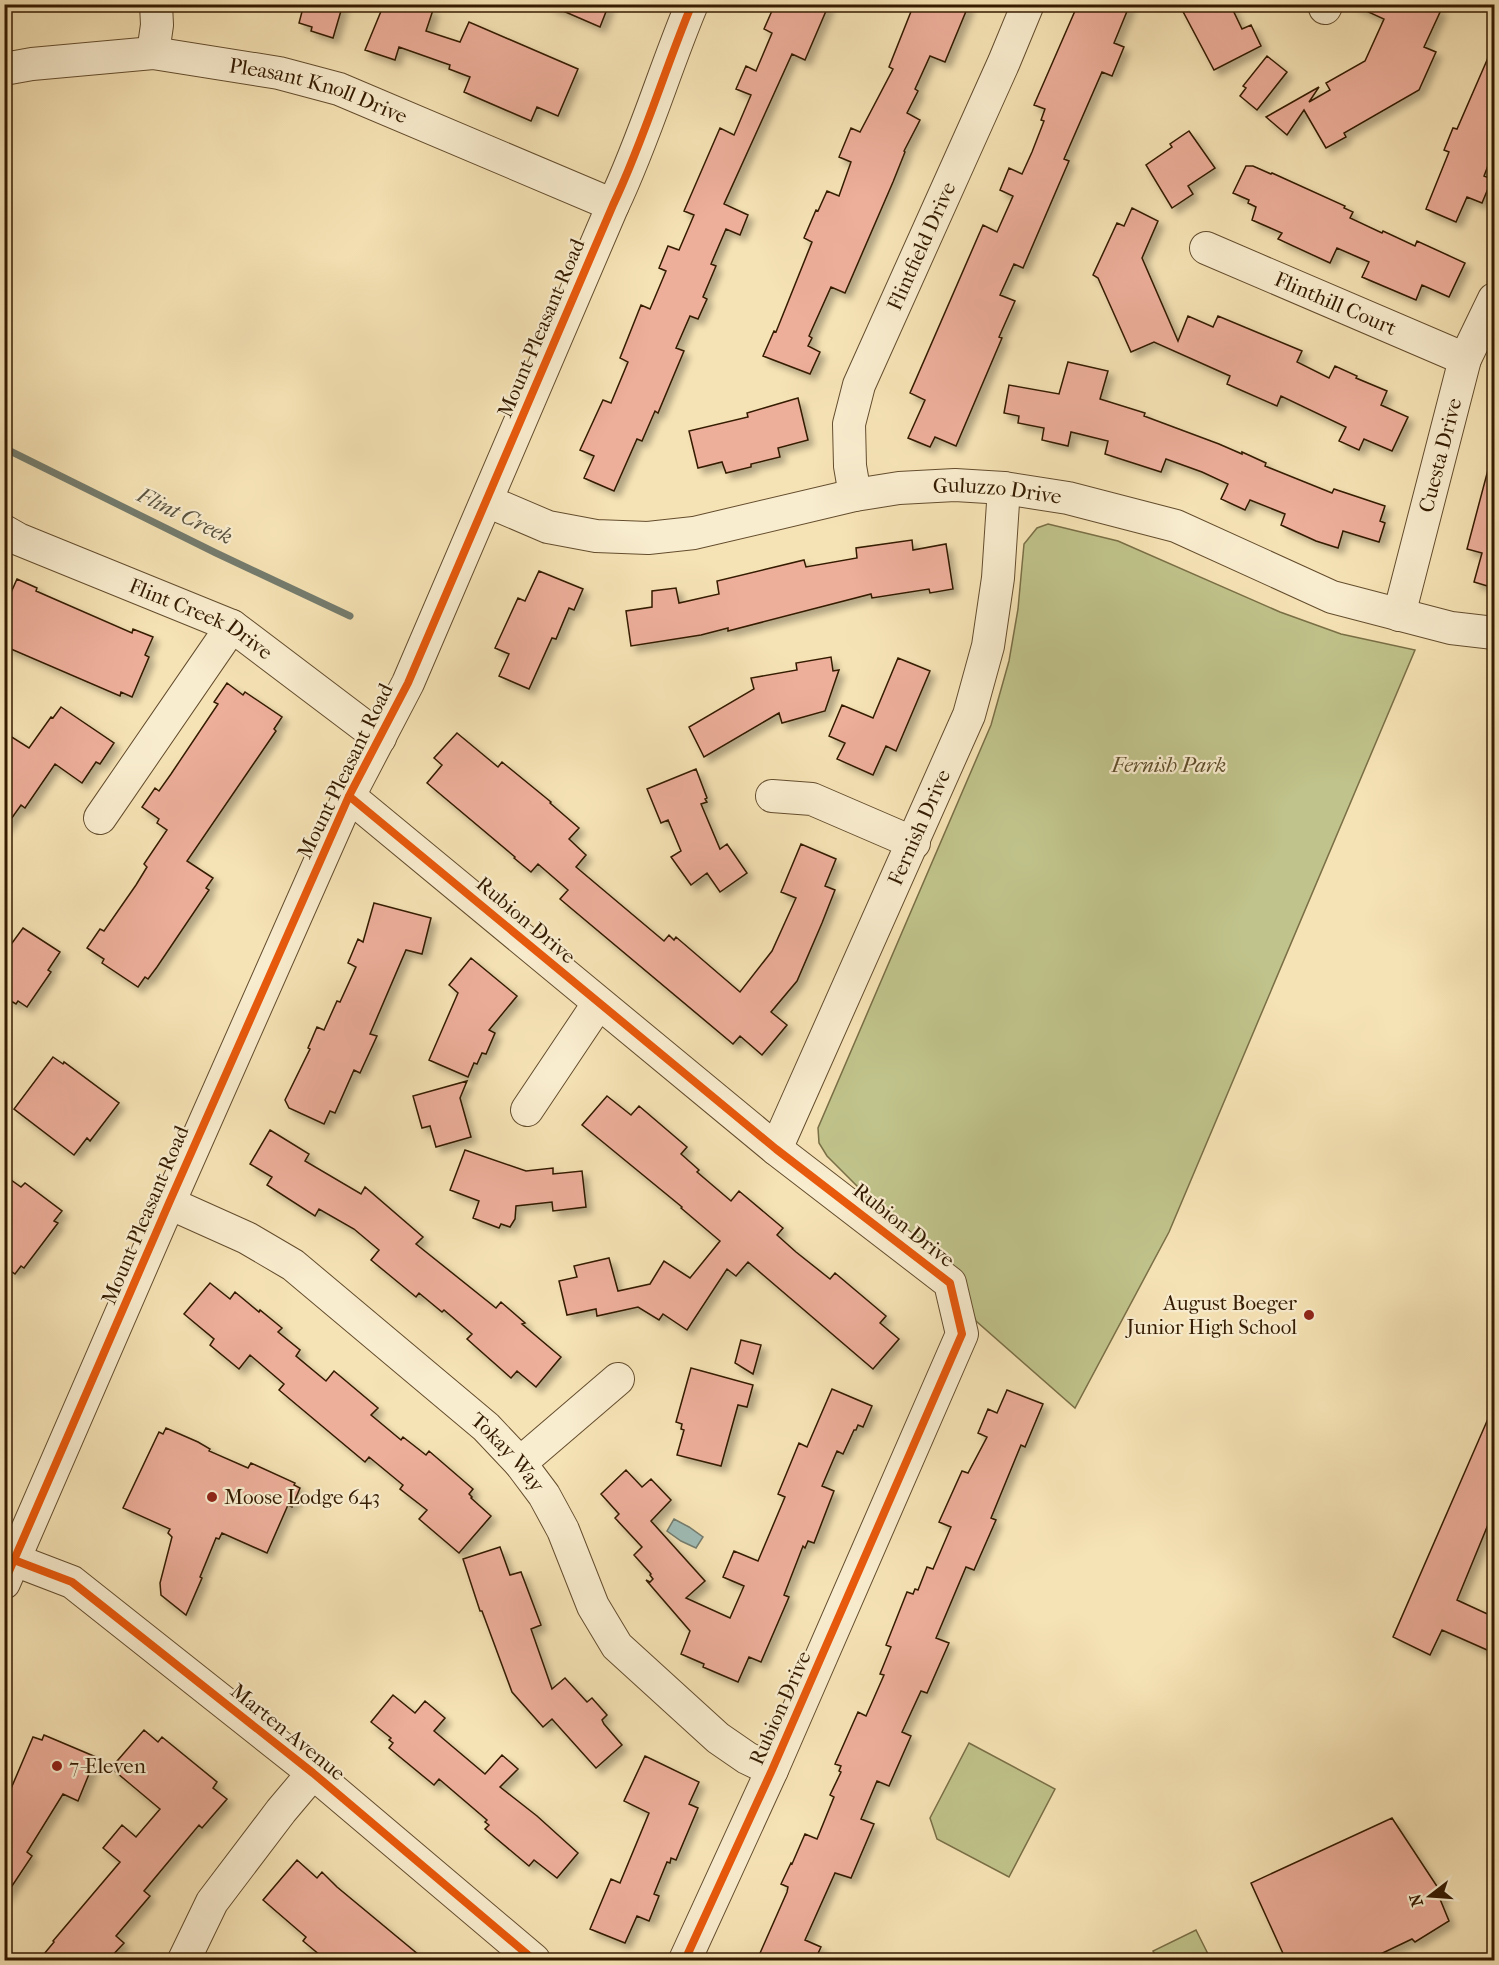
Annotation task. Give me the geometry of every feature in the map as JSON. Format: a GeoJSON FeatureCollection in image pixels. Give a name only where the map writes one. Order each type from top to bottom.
{"type":"FeatureCollection","features":[{"type":"Feature","properties":{"kind":"street"},"geometry":{"type":"LineString","coordinates":[[153,53],[157,26],[156,4]]}},
{"type":"Feature","properties":{"kind":"street","name":"Mount Pleasant Road"},"geometry":{"type":"LineString","coordinates":[[8,1566],[349,796],[408,683],[633,163],[669,58],[692,4]]}},
{"type":"Feature","properties":{"kind":"street","name":"Flintfield Drive"},"geometry":{"type":"LineString","coordinates":[[855,495],[850,466],[849,424],[859,385],[1028,4]]}},
{"type":"Feature","properties":{"kind":"street","name":"Pleasant Knoll Drive"},"geometry":{"type":"LineString","coordinates":[[4,69],[33,64],[153,53],[279,73],[339,89],[613,205]]}},
{"type":"Feature","properties":{"kind":"street","name":"Flinthill Court"},"geometry":{"type":"LineString","coordinates":[[1206,248],[1465,358]]}},
{"type":"Feature","properties":{"kind":"street","name":"Cuesta Drive"},"geometry":{"type":"LineString","coordinates":[[1399,615],[1465,358],[1494,299]]}},
{"type":"Feature","properties":{"kind":"street","name":"Guluzzo Drive"},"geometry":{"type":"LineString","coordinates":[[487,501],[548,526],[596,536],[648,538],[694,533],[855,495],[899,488],[955,485],[1004,488],[1068,498],[1176,526],[1332,597],[1450,628],[1494,633]]}},
{"type":"Feature","properties":{"kind":"street","name":"Fernish Drive"},"geometry":{"type":"LineString","coordinates":[[776,1149],[969,715],[988,646],[998,578],[1004,488]]}},
{"type":"Feature","properties":{"kind":"street","name":"Flint Creek Drive"},"geometry":{"type":"LineString","coordinates":[[4,531],[18,539],[232,626],[380,738]]}},
{"type":"Feature","properties":{"kind":"street"},"geometry":{"type":"LineString","coordinates":[[100,818],[232,626]]}},
{"type":"Feature","properties":{"kind":"street","name":"Rubion Drive"},"geometry":{"type":"LineString","coordinates":[[349,796],[776,1149],[950,1283],[962,1334],[772,1770],[685,1960]]}},
{"type":"Feature","properties":{"kind":"street"},"geometry":{"type":"LineString","coordinates":[[772,796],[812,799],[914,843]]}},
{"type":"Feature","properties":{"kind":"street"},"geometry":{"type":"LineString","coordinates":[[527,1110],[598,1004]]}},
{"type":"Feature","properties":{"kind":"street","name":"Tokay Way"},"geometry":{"type":"LineString","coordinates":[[169,1203],[247,1238],[292,1265],[486,1427],[520,1463],[544,1495],[563,1530],[593,1606],[617,1646],[718,1738],[747,1758],[772,1770]]}},
{"type":"Feature","properties":{"kind":"street"},"geometry":{"type":"LineString","coordinates":[[520,1463],[618,1379]]}},
{"type":"Feature","properties":{"kind":"street","name":"Marten Avenue"},"geometry":{"type":"LineString","coordinates":[[8,1566],[72,1582],[313,1773],[534,1960]]}},
{"type":"Feature","properties":{"kind":"street"},"geometry":{"type":"LineString","coordinates":[[184,1960],[212,1902],[313,1773]]}},
{"type":"Feature","properties":{"kind":"green space","name":"Fernish Park"},"geometry":{"type":"Polygon","coordinates":[[[1048,524],[1118,541],[1280,612],[1341,634],[1415,650],[1169,1232],[1075,1408],[976,1321],[967,1298],[936,1258],[868,1197],[827,1156],[819,1143],[818,1128],[991,725],[1009,661],[1018,609],[1024,544],[1037,528],[1048,524]]]}},
{"type":"Feature","properties":{"kind":"green space"},"geometry":{"type":"Polygon","coordinates":[[[969,1743],[1055,1789],[1009,1877],[937,1839],[930,1818],[969,1743]]]}},
{"type":"Feature","properties":{"kind":"green space"},"geometry":{"type":"Polygon","coordinates":[[[1196,1930],[1211,1960],[1158,1960],[1153,1951],[1196,1930]]]}},
{"type":"Feature","properties":{"kind":"water"},"geometry":{"type":"Polygon","coordinates":[[[674,1519],[703,1537],[696,1548],[667,1531],[674,1519]]]}},
{"type":"Feature","properties":{"kind":"building"},"geometry":{"type":"Polygon","coordinates":[[[304,4],[343,4],[333,38],[311,31],[312,27],[299,23],[304,4]]]}},
{"type":"Feature","properties":{"kind":"building"},"geometry":{"type":"Polygon","coordinates":[[[384,4],[417,4],[433,10],[426,31],[460,42],[469,22],[578,69],[558,116],[537,107],[531,121],[464,92],[470,77],[449,69],[450,65],[399,47],[395,60],[365,50],[384,4]]]}},
{"type":"Feature","properties":{"kind":"building"},"geometry":{"type":"Polygon","coordinates":[[[547,4],[609,4],[600,27],[547,4]]]}},
{"type":"Feature","properties":{"kind":"building"},"geometry":{"type":"Polygon","coordinates":[[[775,4],[829,4],[805,60],[792,54],[724,204],[748,215],[740,235],[726,229],[711,264],[716,266],[703,297],[707,299],[698,319],[690,316],[676,348],[684,351],[658,413],[655,411],[642,441],[637,439],[614,491],[584,478],[594,456],[580,450],[603,400],[611,403],[628,362],[620,358],[641,305],[650,309],[666,271],[659,268],[668,246],[679,250],[694,215],[684,211],[720,128],[734,135],[751,95],[736,89],[746,66],[756,71],[772,33],[764,29],[775,4]]]}},
{"type":"Feature","properties":{"kind":"building"},"geometry":{"type":"Polygon","coordinates":[[[914,4],[969,4],[945,62],[930,56],[915,89],[918,91],[907,113],[920,120],[904,151],[845,293],[831,287],[809,336],[812,338],[808,346],[820,352],[810,374],[763,356],[774,331],[776,332],[812,242],[804,238],[816,210],[818,211],[827,191],[839,196],[851,162],[839,157],[851,128],[860,132],[893,69],[889,67],[914,4]]]}},
{"type":"Feature","properties":{"kind":"building"},"geometry":{"type":"Polygon","coordinates":[[[1078,4],[1130,4],[1114,43],[1124,47],[1112,76],[1102,72],[1064,159],[1069,161],[1023,268],[1014,264],[1000,295],[1015,301],[999,337],[1002,338],[956,446],[935,437],[930,447],[908,438],[925,400],[910,393],[983,225],[997,232],[1013,196],[1000,190],[1009,168],[1022,174],[1032,152],[1044,121],[1041,120],[1045,109],[1034,105],[1078,4]]]}},
{"type":"Feature","properties":{"kind":"building"},"geometry":{"type":"Polygon","coordinates":[[[1179,4],[1230,4],[1242,29],[1251,25],[1261,46],[1214,70],[1179,4]]]}},
{"type":"Feature","properties":{"kind":"building"},"geometry":{"type":"Polygon","coordinates":[[[1351,4],[1429,4],[1441,10],[1424,47],[1436,52],[1419,90],[1344,133],[1346,137],[1326,148],[1304,110],[1287,135],[1266,117],[1319,87],[1309,102],[1330,90],[1326,83],[1365,61],[1384,19],[1351,4]]]}},
{"type":"Feature","properties":{"kind":"building"},"geometry":{"type":"Polygon","coordinates":[[[1494,44],[1494,150],[1484,176],[1492,179],[1482,203],[1467,197],[1456,222],[1426,209],[1449,152],[1444,150],[1453,128],[1457,129],[1494,44]]]}},
{"type":"Feature","properties":{"kind":"building"},"geometry":{"type":"Polygon","coordinates":[[[1267,56],[1287,72],[1257,110],[1240,96],[1246,88],[1243,86],[1267,56]]]}},
{"type":"Feature","properties":{"kind":"building"},"geometry":{"type":"Polygon","coordinates":[[[1189,131],[1215,168],[1188,186],[1193,194],[1172,208],[1146,165],[1172,147],[1170,144],[1189,131]]]}},
{"type":"Feature","properties":{"kind":"building"},"geometry":{"type":"Polygon","coordinates":[[[1246,166],[1253,166],[1272,173],[1345,206],[1344,208],[1353,212],[1350,218],[1382,233],[1383,231],[1415,246],[1417,241],[1465,263],[1449,297],[1422,285],[1416,300],[1362,277],[1369,262],[1337,248],[1330,263],[1278,239],[1282,233],[1252,220],[1256,207],[1248,203],[1249,200],[1233,193],[1246,166]]]}},
{"type":"Feature","properties":{"kind":"building"},"geometry":{"type":"Polygon","coordinates":[[[1132,208],[1158,221],[1142,258],[1178,341],[1188,316],[1213,327],[1218,316],[1302,351],[1297,362],[1329,378],[1335,366],[1387,391],[1381,405],[1408,417],[1392,451],[1364,439],[1359,450],[1339,441],[1346,427],[1281,396],[1277,406],[1227,384],[1230,376],[1154,342],[1131,352],[1098,278],[1093,275],[1117,223],[1124,226],[1132,208]]]}},
{"type":"Feature","properties":{"kind":"building"},"geometry":{"type":"Polygon","coordinates":[[[1068,362],[1108,371],[1100,399],[1145,413],[1144,416],[1242,454],[1242,452],[1266,463],[1265,466],[1332,493],[1334,489],[1385,506],[1380,521],[1385,523],[1379,542],[1343,531],[1338,548],[1316,541],[1281,525],[1285,514],[1250,500],[1245,510],[1221,499],[1228,484],[1202,472],[1166,459],[1161,472],[1105,454],[1108,441],[1071,432],[1068,446],[1042,440],[1044,428],[1018,423],[1019,416],[1004,413],[1009,385],[1059,394],[1068,362]]]}},
{"type":"Feature","properties":{"kind":"building"},"geometry":{"type":"Polygon","coordinates":[[[798,398],[808,440],[778,448],[780,457],[751,464],[751,467],[726,473],[722,462],[698,468],[689,431],[748,417],[747,413],[798,398]]]}},
{"type":"Feature","properties":{"kind":"building"},"geometry":{"type":"Polygon","coordinates":[[[1489,466],[1494,466],[1494,588],[1474,582],[1482,553],[1467,549],[1489,466]]]}},
{"type":"Feature","properties":{"kind":"building"},"geometry":{"type":"Polygon","coordinates":[[[912,540],[913,550],[946,544],[953,589],[930,593],[929,589],[872,598],[871,594],[728,631],[728,628],[701,635],[631,646],[626,611],[652,607],[652,591],[676,588],[679,603],[719,594],[717,581],[804,560],[806,567],[857,558],[856,548],[912,540]]]}},
{"type":"Feature","properties":{"kind":"building"},"geometry":{"type":"Polygon","coordinates":[[[539,571],[583,589],[574,610],[569,608],[556,639],[552,638],[529,689],[499,676],[509,654],[495,648],[518,598],[525,601],[539,571]]]}},
{"type":"Feature","properties":{"kind":"building"},"geometry":{"type":"Polygon","coordinates":[[[17,579],[37,588],[36,591],[132,633],[133,629],[153,637],[145,655],[149,657],[132,697],[121,692],[120,696],[4,646],[4,595],[9,597],[17,579]]]}},
{"type":"Feature","properties":{"kind":"building"},"geometry":{"type":"Polygon","coordinates":[[[831,657],[833,671],[839,670],[825,711],[782,723],[779,713],[704,757],[689,727],[754,689],[751,678],[797,670],[796,663],[831,657]]]}},
{"type":"Feature","properties":{"kind":"building"},"geometry":{"type":"Polygon","coordinates":[[[898,658],[930,671],[896,751],[886,746],[873,775],[837,759],[845,743],[829,736],[842,705],[873,718],[898,658]]]}},
{"type":"Feature","properties":{"kind":"building"},"geometry":{"type":"Polygon","coordinates":[[[227,683],[243,695],[245,692],[282,717],[274,729],[276,731],[187,861],[213,878],[206,888],[209,890],[157,967],[148,979],[145,977],[138,987],[102,963],[104,959],[87,948],[100,929],[104,931],[136,885],[147,867],[144,864],[167,830],[157,823],[159,819],[142,807],[155,788],[159,791],[171,774],[218,704],[214,702],[227,683]]]}},
{"type":"Feature","properties":{"kind":"building"},"geometry":{"type":"Polygon","coordinates":[[[61,707],[114,743],[100,764],[96,762],[82,783],[55,764],[25,808],[21,805],[4,829],[4,732],[29,748],[61,707]]]}},
{"type":"Feature","properties":{"kind":"building"},"geometry":{"type":"Polygon","coordinates":[[[457,733],[498,767],[502,762],[579,828],[569,839],[586,855],[576,867],[664,941],[669,935],[674,940],[676,937],[740,992],[772,951],[796,898],[781,892],[801,844],[836,859],[825,886],[835,890],[822,923],[797,981],[771,1012],[787,1025],[762,1055],[740,1036],[733,1044],[560,899],[568,890],[538,864],[531,872],[427,783],[442,765],[434,758],[457,733]]]}},
{"type":"Feature","properties":{"kind":"building"},"geometry":{"type":"Polygon","coordinates":[[[696,769],[707,798],[705,799],[707,802],[701,804],[720,849],[727,844],[747,873],[720,892],[707,873],[691,885],[671,857],[681,851],[668,820],[661,823],[647,789],[696,769]]]}},
{"type":"Feature","properties":{"kind":"building"},"geometry":{"type":"Polygon","coordinates":[[[374,903],[431,918],[422,954],[406,950],[370,1034],[377,1036],[360,1073],[354,1070],[335,1113],[330,1111],[324,1124],[289,1108],[285,1100],[310,1049],[308,1048],[317,1027],[324,1030],[356,967],[348,963],[358,939],[363,942],[374,903]]]}},
{"type":"Feature","properties":{"kind":"building"},"geometry":{"type":"Polygon","coordinates":[[[23,928],[60,952],[48,970],[51,972],[27,1007],[18,1001],[16,1004],[4,997],[4,954],[23,928]]]}},
{"type":"Feature","properties":{"kind":"building"},"geometry":{"type":"Polygon","coordinates":[[[471,958],[517,996],[489,1030],[495,1033],[486,1054],[482,1053],[477,1064],[474,1063],[468,1077],[429,1060],[458,993],[449,985],[471,958]]]}},
{"type":"Feature","properties":{"kind":"building"},"geometry":{"type":"Polygon","coordinates":[[[53,1057],[63,1064],[64,1062],[119,1103],[90,1141],[87,1138],[74,1155],[14,1109],[53,1057]]]}},
{"type":"Feature","properties":{"kind":"building"},"geometry":{"type":"Polygon","coordinates":[[[467,1081],[460,1098],[471,1137],[436,1147],[430,1126],[422,1128],[413,1096],[467,1081]]]}},
{"type":"Feature","properties":{"kind":"building"},"geometry":{"type":"Polygon","coordinates":[[[607,1096],[631,1115],[639,1106],[687,1147],[681,1154],[699,1170],[697,1172],[731,1201],[739,1191],[783,1228],[777,1235],[796,1252],[830,1279],[835,1273],[886,1316],[880,1323],[899,1339],[873,1369],[748,1262],[736,1276],[727,1269],[687,1330],[663,1314],[659,1320],[638,1307],[597,1316],[596,1309],[567,1315],[559,1281],[577,1277],[574,1266],[609,1258],[618,1291],[650,1284],[664,1261],[690,1278],[720,1241],[582,1125],[607,1096]]]}},
{"type":"Feature","properties":{"kind":"building"},"geometry":{"type":"Polygon","coordinates":[[[270,1130],[309,1154],[305,1161],[361,1194],[365,1187],[423,1237],[416,1244],[496,1308],[501,1302],[525,1323],[522,1324],[561,1357],[536,1387],[517,1371],[511,1378],[467,1339],[472,1334],[444,1310],[442,1312],[419,1293],[416,1297],[371,1260],[379,1250],[354,1229],[319,1209],[315,1216],[267,1185],[272,1177],[250,1164],[270,1130]]]}},
{"type":"Feature","properties":{"kind":"building"},"geometry":{"type":"Polygon","coordinates":[[[465,1150],[526,1171],[553,1168],[553,1174],[582,1171],[586,1207],[553,1211],[552,1202],[516,1206],[515,1219],[510,1227],[501,1224],[499,1228],[473,1218],[479,1201],[450,1190],[465,1150]]]}},
{"type":"Feature","properties":{"kind":"building"},"geometry":{"type":"Polygon","coordinates":[[[4,1175],[21,1187],[25,1183],[62,1211],[54,1221],[58,1223],[24,1268],[21,1266],[15,1274],[4,1266],[4,1175]]]}},
{"type":"Feature","properties":{"kind":"building"},"geometry":{"type":"Polygon","coordinates":[[[210,1283],[230,1299],[235,1292],[259,1312],[260,1310],[282,1328],[278,1332],[300,1350],[296,1356],[326,1381],[334,1371],[378,1408],[371,1415],[401,1440],[403,1437],[426,1455],[429,1451],[473,1489],[469,1494],[471,1498],[491,1516],[459,1553],[419,1519],[427,1510],[400,1489],[403,1485],[369,1457],[365,1462],[279,1390],[284,1384],[250,1355],[239,1369],[210,1345],[214,1339],[184,1314],[210,1283]]]}},
{"type":"Feature","properties":{"kind":"building"},"geometry":{"type":"Polygon","coordinates":[[[741,1340],[761,1345],[753,1374],[735,1363],[741,1340]]]}},
{"type":"Feature","properties":{"kind":"building"},"geometry":{"type":"Polygon","coordinates":[[[691,1368],[753,1385],[747,1407],[738,1405],[721,1466],[677,1455],[684,1430],[681,1429],[682,1424],[676,1422],[691,1368]]]}},
{"type":"Feature","properties":{"kind":"building"},"geometry":{"type":"Polygon","coordinates":[[[832,1389],[872,1406],[863,1427],[858,1425],[854,1430],[843,1454],[837,1451],[822,1486],[834,1491],[814,1543],[808,1541],[805,1548],[803,1546],[784,1595],[789,1597],[761,1662],[749,1657],[738,1682],[703,1667],[704,1664],[681,1654],[690,1631],[646,1580],[650,1582],[653,1579],[651,1574],[634,1555],[642,1547],[615,1518],[619,1514],[601,1494],[626,1470],[642,1487],[651,1479],[671,1500],[651,1521],[705,1581],[686,1598],[730,1618],[744,1586],[723,1577],[734,1551],[758,1561],[785,1497],[778,1494],[799,1443],[807,1447],[832,1389]]]}},
{"type":"Feature","properties":{"kind":"building"},"geometry":{"type":"Polygon","coordinates":[[[1007,1390],[1043,1404],[1025,1447],[1021,1445],[991,1518],[996,1520],[974,1570],[966,1567],[936,1638],[949,1643],[927,1693],[921,1691],[902,1732],[911,1736],[889,1786],[877,1781],[861,1819],[874,1824],[851,1878],[835,1873],[805,1940],[821,1947],[815,1960],[757,1960],[787,1892],[788,1887],[781,1884],[805,1834],[817,1839],[834,1797],[830,1795],[841,1772],[839,1771],[841,1766],[835,1764],[858,1712],[866,1716],[884,1675],[880,1674],[891,1647],[886,1645],[907,1592],[913,1594],[915,1589],[918,1590],[927,1567],[933,1569],[951,1527],[939,1522],[962,1471],[968,1473],[987,1437],[978,1433],[988,1409],[997,1413],[1007,1390]]]}},
{"type":"Feature","properties":{"kind":"building"},"geometry":{"type":"Polygon","coordinates":[[[1494,1405],[1494,1510],[1457,1600],[1494,1617],[1494,1653],[1442,1630],[1430,1655],[1393,1637],[1494,1405]]]}},
{"type":"Feature","properties":{"kind":"building","name":"Moose Lodge 643"},"geometry":{"type":"Polygon","coordinates":[[[166,1428],[198,1442],[210,1449],[209,1451],[248,1468],[251,1463],[295,1483],[294,1485],[300,1488],[292,1507],[288,1505],[267,1553],[222,1533],[219,1539],[216,1538],[186,1615],[161,1595],[160,1583],[172,1537],[168,1533],[170,1529],[123,1508],[159,1432],[163,1434],[166,1428]]]}},
{"type":"Feature","properties":{"kind":"building"},"geometry":{"type":"Polygon","coordinates":[[[500,1547],[510,1575],[521,1572],[541,1625],[531,1629],[552,1689],[565,1678],[587,1702],[592,1698],[607,1715],[602,1720],[604,1724],[622,1745],[596,1768],[552,1719],[543,1727],[512,1692],[482,1611],[480,1611],[463,1559],[500,1547]]]}},
{"type":"Feature","properties":{"kind":"building"},"geometry":{"type":"Polygon","coordinates":[[[393,1695],[415,1713],[425,1701],[445,1718],[434,1731],[485,1774],[502,1755],[518,1769],[500,1787],[578,1853],[557,1878],[534,1860],[529,1866],[485,1829],[489,1825],[485,1822],[487,1820],[439,1779],[434,1785],[389,1748],[393,1743],[389,1740],[391,1738],[371,1722],[393,1695]]]}},
{"type":"Feature","properties":{"kind":"building"},"geometry":{"type":"Polygon","coordinates":[[[144,1730],[158,1742],[162,1737],[217,1782],[213,1788],[227,1799],[202,1828],[199,1825],[144,1891],[150,1896],[116,1936],[124,1943],[108,1960],[39,1960],[120,1862],[103,1848],[122,1825],[136,1837],[160,1809],[111,1768],[144,1730]]]}},
{"type":"Feature","properties":{"kind":"building"},"geometry":{"type":"Polygon","coordinates":[[[44,1735],[96,1757],[78,1801],[63,1794],[27,1852],[32,1856],[4,1898],[4,1805],[33,1737],[42,1740],[44,1735]]]}},
{"type":"Feature","properties":{"kind":"building"},"geometry":{"type":"Polygon","coordinates":[[[645,1756],[699,1782],[689,1804],[698,1808],[676,1860],[671,1858],[670,1863],[667,1862],[654,1894],[659,1896],[649,1921],[637,1916],[625,1943],[590,1929],[611,1879],[620,1883],[649,1813],[624,1801],[645,1756]]]}},
{"type":"Feature","properties":{"kind":"building"},"geometry":{"type":"Polygon","coordinates":[[[1392,1818],[1444,1897],[1440,1899],[1449,1921],[1415,1942],[1412,1939],[1368,1960],[1286,1960],[1251,1883],[1392,1818]]]}},
{"type":"Feature","properties":{"kind":"building"},"geometry":{"type":"Polygon","coordinates":[[[297,1860],[317,1878],[322,1872],[425,1960],[326,1960],[303,1941],[306,1937],[263,1900],[297,1860]]]}},
{"type":"Feature","properties":{"kind":"waterway","name":"Flint Creek"},"geometry":{"type":"LineString","coordinates":[[4,448],[216,553],[350,616]]}},
{"type":"Feature","properties":{"kind":"cycle path"},"geometry":{"type":"LineString","coordinates":[[4,1583],[349,796],[408,683],[624,180],[692,4]]}},
{"type":"Feature","properties":{"kind":"cycle path"},"geometry":{"type":"LineString","coordinates":[[349,796],[776,1149],[950,1283],[962,1334],[772,1770],[685,1960]]}},
{"type":"Feature","properties":{"kind":"cycle path"},"geometry":{"type":"LineString","coordinates":[[14,1560],[72,1582],[313,1773],[534,1960]]}},
{"type":"Feature","properties":{"kind":"place","name":"August Boeger Junior High School"},"geometry":{"type":"Point","coordinates":[1309,1315]}},
{"type":"Feature","properties":{"kind":"place","name":"Moose Lodge 643"},"geometry":{"type":"Point","coordinates":[212,1497]}},
{"type":"Feature","properties":{"kind":"place","name":"7-Eleven"},"geometry":{"type":"Point","coordinates":[57,1766]}}]}
